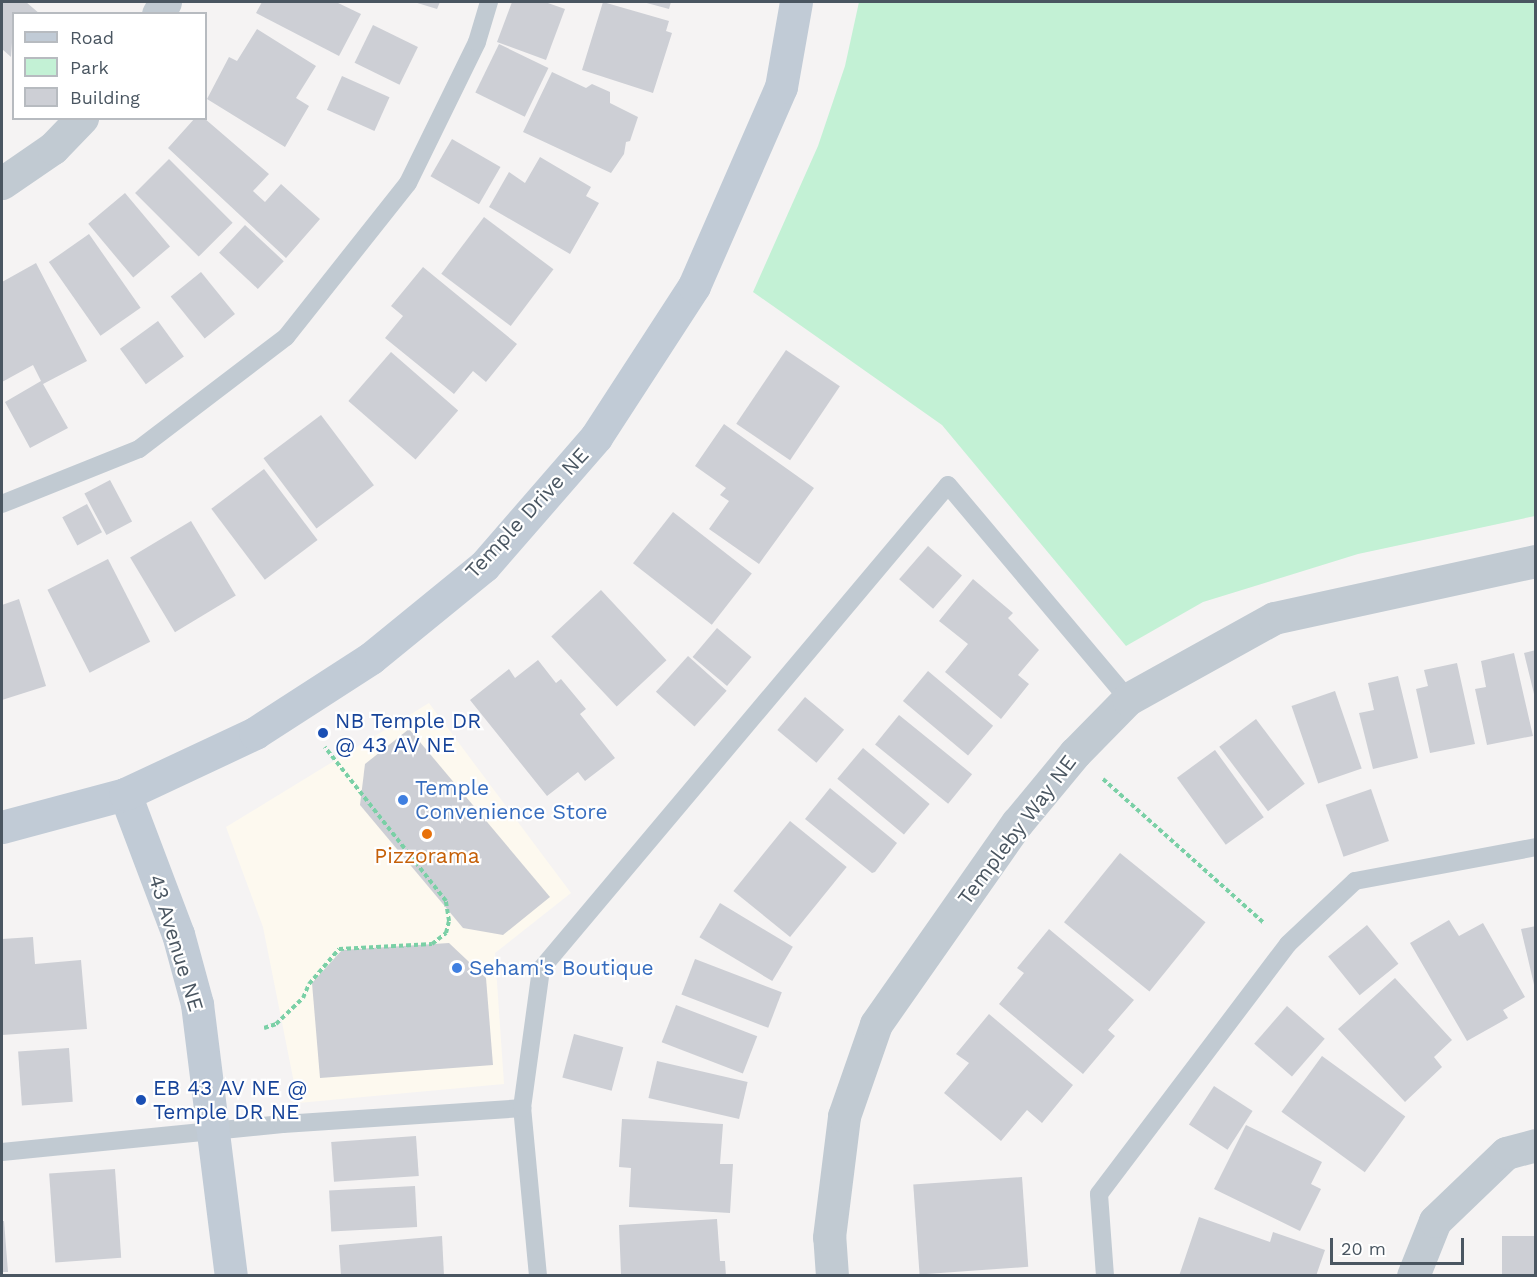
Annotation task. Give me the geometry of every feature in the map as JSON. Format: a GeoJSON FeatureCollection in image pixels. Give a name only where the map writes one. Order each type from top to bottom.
{"type":"FeatureCollection","features":[{"type":"Feature","properties":{"kind":"street","name":"Temple Drive NE"},"geometry":{"type":"LineString","coordinates":[[2,827],[125,794],[255,733],[371,658],[484,566],[596,437],[694,286],[781,87],[796,2]]}},
{"type":"Feature","properties":{"kind":"street"},"geometry":{"type":"LineString","coordinates":[[2,183],[53,148],[80,120]]}},
{"type":"Feature","properties":{"kind":"street","name":"Templeby Way NE"},"geometry":{"type":"LineString","coordinates":[[832,1275],[829,1237],[844,1116],[876,1024],[1017,823],[1075,753],[1128,699],[1274,618],[1536,561]]}},
{"type":"Feature","properties":{"kind":"street","name":"43 Avenue NE"},"geometry":{"type":"LineString","coordinates":[[125,794],[178,934],[197,1004],[215,1132],[231,1275]]}},
{"type":"Feature","properties":{"kind":"street"},"geometry":{"type":"LineString","coordinates":[[1413,1275],[1436,1221],[1506,1153],[1536,1145]]}},
{"type":"Feature","properties":{"kind":"lane"},"geometry":{"type":"LineString","coordinates":[[2,504],[139,449],[285,337],[408,183],[477,42],[489,2]]}},
{"type":"Feature","properties":{"kind":"lane"},"geometry":{"type":"LineString","coordinates":[[538,1275],[522,1108],[541,969],[948,485],[1128,699]]}},
{"type":"Feature","properties":{"kind":"lane"},"geometry":{"type":"LineString","coordinates":[[1105,1275],[1099,1194],[1288,944],[1355,881],[1536,847]]}},
{"type":"Feature","properties":{"kind":"lane"},"geometry":{"type":"LineString","coordinates":[[2,1152],[283,1124],[522,1108]]}},
{"type":"Feature","properties":{"kind":"path"},"geometry":{"type":"LineString","coordinates":[[264,1028],[276,1024],[303,998],[309,984],[339,949],[432,944],[446,933],[446,901],[324,747]]}},
{"type":"Feature","properties":{"kind":"path"},"geometry":{"type":"LineString","coordinates":[[1075,753],[1288,944]]}},
{"type":"Feature","properties":{"kind":"shaded area"},"geometry":{"type":"Polygon","coordinates":[[[429,703],[571,893],[495,953],[504,1084],[298,1103],[263,927],[226,827],[429,703]]]}},
{"type":"Feature","properties":{"kind":"green space"},"geometry":{"type":"Polygon","coordinates":[[[859,2],[1535,2],[1535,516],[1358,554],[1203,602],[1126,646],[942,425],[753,292],[818,146],[845,66],[859,2]]]}},
{"type":"Feature","properties":{"kind":"building"},"geometry":{"type":"Polygon","coordinates":[[[2,2],[26,2],[38,12],[12,12],[11,57],[2,49],[2,2]]]}},
{"type":"Feature","properties":{"kind":"building"},"geometry":{"type":"Polygon","coordinates":[[[262,2],[336,2],[361,14],[339,56],[256,13],[262,2]]]}},
{"type":"Feature","properties":{"kind":"building"},"geometry":{"type":"Polygon","coordinates":[[[414,2],[440,2],[437,9],[414,2]]]}},
{"type":"Feature","properties":{"kind":"building"},"geometry":{"type":"Polygon","coordinates":[[[512,2],[545,2],[565,9],[546,60],[497,42],[512,2]]]}},
{"type":"Feature","properties":{"kind":"building"},"geometry":{"type":"Polygon","coordinates":[[[603,2],[669,21],[666,31],[672,33],[653,93],[582,70],[603,2]]]}},
{"type":"Feature","properties":{"kind":"building"},"geometry":{"type":"Polygon","coordinates":[[[643,2],[671,2],[669,9],[643,2]]]}},
{"type":"Feature","properties":{"kind":"building"},"geometry":{"type":"Polygon","coordinates":[[[373,25],[418,47],[400,85],[355,63],[373,25]]]}},
{"type":"Feature","properties":{"kind":"building"},"geometry":{"type":"Polygon","coordinates":[[[257,29],[316,66],[296,98],[309,106],[285,147],[207,99],[229,57],[237,61],[257,29]]]}},
{"type":"Feature","properties":{"kind":"building"},"geometry":{"type":"Polygon","coordinates":[[[499,44],[548,68],[525,117],[475,93],[499,44]]]}},
{"type":"Feature","properties":{"kind":"building"},"geometry":{"type":"Polygon","coordinates":[[[552,72],[586,88],[592,84],[610,92],[610,103],[638,117],[630,141],[626,142],[624,154],[611,173],[523,132],[552,72]]]}},
{"type":"Feature","properties":{"kind":"building"},"geometry":{"type":"Polygon","coordinates":[[[342,76],[390,97],[374,131],[327,110],[342,76]]]}},
{"type":"Feature","properties":{"kind":"building"},"geometry":{"type":"Polygon","coordinates":[[[193,120],[206,120],[269,174],[253,191],[265,202],[281,184],[320,219],[286,258],[168,148],[193,120]]]}},
{"type":"Feature","properties":{"kind":"building"},"geometry":{"type":"Polygon","coordinates":[[[452,139],[500,167],[479,204],[430,176],[452,139]]]}},
{"type":"Feature","properties":{"kind":"building"},"geometry":{"type":"Polygon","coordinates":[[[540,157],[591,187],[586,196],[599,203],[570,254],[489,207],[509,172],[525,183],[540,157]]]}},
{"type":"Feature","properties":{"kind":"building"},"geometry":{"type":"Polygon","coordinates":[[[169,159],[233,223],[199,257],[135,193],[169,159]]]}},
{"type":"Feature","properties":{"kind":"building"},"geometry":{"type":"Polygon","coordinates":[[[125,193],[170,247],[133,277],[88,224],[125,193]]]}},
{"type":"Feature","properties":{"kind":"building"},"geometry":{"type":"Polygon","coordinates":[[[484,217],[553,269],[511,326],[441,274],[484,217]]]}},
{"type":"Feature","properties":{"kind":"building"},"geometry":{"type":"Polygon","coordinates":[[[245,225],[284,261],[258,289],[219,253],[245,225]]]}},
{"type":"Feature","properties":{"kind":"building"},"geometry":{"type":"Polygon","coordinates":[[[89,234],[141,308],[100,336],[49,262],[89,234]]]}},
{"type":"Feature","properties":{"kind":"building"},"geometry":{"type":"Polygon","coordinates":[[[36,263],[87,361],[43,384],[68,428],[30,448],[5,402],[41,381],[33,365],[2,382],[2,282],[36,263]]]}},
{"type":"Feature","properties":{"kind":"building"},"geometry":{"type":"Polygon","coordinates":[[[423,267],[517,344],[486,382],[473,371],[454,394],[385,338],[403,316],[391,306],[423,267]]]}},
{"type":"Feature","properties":{"kind":"building"},"geometry":{"type":"Polygon","coordinates":[[[201,272],[235,314],[205,339],[171,297],[201,272]]]}},
{"type":"Feature","properties":{"kind":"building"},"geometry":{"type":"Polygon","coordinates":[[[158,321],[184,357],[146,384],[120,349],[158,321]]]}},
{"type":"Feature","properties":{"kind":"building"},"geometry":{"type":"Polygon","coordinates":[[[786,350],[840,386],[790,460],[736,424],[786,350]]]}},
{"type":"Feature","properties":{"kind":"building"},"geometry":{"type":"Polygon","coordinates":[[[391,352],[458,410],[416,459],[348,401],[391,352]]]}},
{"type":"Feature","properties":{"kind":"building"},"geometry":{"type":"Polygon","coordinates":[[[321,415],[374,485],[316,529],[263,458],[321,415]]]}},
{"type":"Feature","properties":{"kind":"building"},"geometry":{"type":"Polygon","coordinates":[[[724,424],[814,488],[759,564],[709,529],[729,501],[720,495],[726,488],[695,466],[724,424]]]}},
{"type":"Feature","properties":{"kind":"building"},"geometry":{"type":"Polygon","coordinates":[[[264,469],[318,540],[265,580],[211,509],[264,469]]]}},
{"type":"Feature","properties":{"kind":"building"},"geometry":{"type":"Polygon","coordinates":[[[110,480],[132,521],[106,535],[84,494],[110,480]]]}},
{"type":"Feature","properties":{"kind":"building"},"geometry":{"type":"Polygon","coordinates":[[[87,504],[102,532],[77,545],[62,517],[87,504]]]}},
{"type":"Feature","properties":{"kind":"building"},"geometry":{"type":"Polygon","coordinates":[[[673,512],[752,574],[712,625],[633,563],[673,512]]]}},
{"type":"Feature","properties":{"kind":"building"},"geometry":{"type":"Polygon","coordinates":[[[191,521],[236,596],[175,632],[130,558],[191,521]]]}},
{"type":"Feature","properties":{"kind":"building"},"geometry":{"type":"Polygon","coordinates":[[[928,546],[962,576],[933,609],[899,579],[928,546]]]}},
{"type":"Feature","properties":{"kind":"building"},"geometry":{"type":"Polygon","coordinates":[[[108,559],[150,642],[90,673],[47,590],[108,559]]]}},
{"type":"Feature","properties":{"kind":"building"},"geometry":{"type":"Polygon","coordinates":[[[973,579],[1013,613],[1008,618],[1039,650],[1018,675],[1029,684],[1001,719],[945,672],[968,644],[939,621],[973,579]]]}},
{"type":"Feature","properties":{"kind":"building"},"geometry":{"type":"Polygon","coordinates":[[[601,590],[666,660],[617,707],[551,636],[601,590]]]}},
{"type":"Feature","properties":{"kind":"building"},"geometry":{"type":"Polygon","coordinates":[[[19,599],[46,686],[2,700],[2,605],[19,599]]]}},
{"type":"Feature","properties":{"kind":"building"},"geometry":{"type":"Polygon","coordinates":[[[717,628],[751,657],[727,686],[693,657],[717,628]]]}},
{"type":"Feature","properties":{"kind":"building"},"geometry":{"type":"Polygon","coordinates":[[[1536,650],[1536,698],[1535,698],[1524,653],[1536,650]]]}},
{"type":"Feature","properties":{"kind":"building"},"geometry":{"type":"Polygon","coordinates":[[[1514,653],[1533,736],[1487,745],[1475,689],[1486,687],[1481,661],[1514,653]]]}},
{"type":"Feature","properties":{"kind":"building"},"geometry":{"type":"Polygon","coordinates":[[[688,656],[727,691],[695,726],[656,692],[688,656]]]}},
{"type":"Feature","properties":{"kind":"building"},"geometry":{"type":"Polygon","coordinates":[[[538,660],[556,683],[561,679],[586,709],[580,714],[615,758],[585,781],[578,772],[547,796],[470,700],[509,669],[515,678],[538,660]]]}},
{"type":"Feature","properties":{"kind":"building"},"geometry":{"type":"Polygon","coordinates":[[[1457,663],[1475,744],[1430,753],[1416,689],[1428,686],[1424,670],[1457,663]]]}},
{"type":"Feature","properties":{"kind":"building"},"geometry":{"type":"Polygon","coordinates":[[[928,671],[993,726],[968,756],[903,701],[928,671]]]}},
{"type":"Feature","properties":{"kind":"building"},"geometry":{"type":"Polygon","coordinates":[[[1398,676],[1418,758],[1373,769],[1359,713],[1374,710],[1368,683],[1398,676]]]}},
{"type":"Feature","properties":{"kind":"building"},"geometry":{"type":"Polygon","coordinates":[[[1335,691],[1362,769],[1318,784],[1292,706],[1335,691]]]}},
{"type":"Feature","properties":{"kind":"building"},"geometry":{"type":"Polygon","coordinates":[[[805,697],[844,730],[816,763],[777,730],[805,697]]]}},
{"type":"Feature","properties":{"kind":"building"},"geometry":{"type":"Polygon","coordinates":[[[899,715],[972,774],[948,804],[875,745],[899,715]]]}},
{"type":"Feature","properties":{"kind":"building"},"geometry":{"type":"Polygon","coordinates":[[[1256,719],[1305,784],[1268,811],[1219,747],[1256,719]]]}},
{"type":"Feature","properties":{"kind":"building"},"geometry":{"type":"Polygon","coordinates":[[[409,729],[550,897],[503,935],[463,928],[360,805],[365,764],[409,729]]]}},
{"type":"Feature","properties":{"kind":"building"},"geometry":{"type":"Polygon","coordinates":[[[863,748],[930,804],[904,835],[837,779],[863,748]]]}},
{"type":"Feature","properties":{"kind":"building"},"geometry":{"type":"Polygon","coordinates":[[[1215,750],[1264,817],[1226,845],[1177,778],[1215,750]]]}},
{"type":"Feature","properties":{"kind":"building"},"geometry":{"type":"Polygon","coordinates":[[[830,788],[897,843],[875,872],[872,873],[805,819],[830,788]]]}},
{"type":"Feature","properties":{"kind":"building"},"geometry":{"type":"Polygon","coordinates":[[[1371,789],[1389,841],[1344,857],[1326,805],[1371,789]]]}},
{"type":"Feature","properties":{"kind":"building"},"geometry":{"type":"Polygon","coordinates":[[[790,821],[847,867],[790,937],[733,891],[790,821]]]}},
{"type":"Feature","properties":{"kind":"building"},"geometry":{"type":"Polygon","coordinates":[[[1120,853],[1205,922],[1149,991],[1064,922],[1120,853]]]}},
{"type":"Feature","properties":{"kind":"building"},"geometry":{"type":"Polygon","coordinates":[[[720,903],[793,947],[772,981],[699,937],[720,903]]]}},
{"type":"Feature","properties":{"kind":"building"},"geometry":{"type":"Polygon","coordinates":[[[1449,920],[1459,936],[1483,923],[1525,997],[1503,1010],[1508,1018],[1467,1041],[1410,943],[1449,920]]]}},
{"type":"Feature","properties":{"kind":"building"},"geometry":{"type":"Polygon","coordinates":[[[1367,925],[1398,964],[1360,995],[1328,956],[1367,925]]]}},
{"type":"Feature","properties":{"kind":"building"},"geometry":{"type":"Polygon","coordinates":[[[1536,926],[1536,989],[1535,989],[1521,929],[1536,926]]]}},
{"type":"Feature","properties":{"kind":"building"},"geometry":{"type":"Polygon","coordinates":[[[1049,929],[1134,1000],[1108,1030],[1115,1036],[1083,1074],[999,1004],[1024,973],[1017,968],[1049,929]]]}},
{"type":"Feature","properties":{"kind":"building"},"geometry":{"type":"Polygon","coordinates":[[[33,937],[35,964],[81,960],[87,1029],[2,1035],[2,939],[33,937]]]}},
{"type":"Feature","properties":{"kind":"building"},"geometry":{"type":"Polygon","coordinates":[[[449,943],[486,978],[493,1065],[320,1078],[312,983],[342,950],[449,943]]]}},
{"type":"Feature","properties":{"kind":"building"},"geometry":{"type":"Polygon","coordinates":[[[695,959],[782,992],[768,1028],[681,994],[695,959]]]}},
{"type":"Feature","properties":{"kind":"building"},"geometry":{"type":"Polygon","coordinates":[[[1395,978],[1452,1040],[1434,1057],[1442,1067],[1405,1102],[1338,1029],[1395,978]]]}},
{"type":"Feature","properties":{"kind":"building"},"geometry":{"type":"Polygon","coordinates":[[[676,1005],[757,1036],[743,1074],[662,1042],[676,1005]]]}},
{"type":"Feature","properties":{"kind":"building"},"geometry":{"type":"Polygon","coordinates":[[[1287,1006],[1325,1039],[1292,1077],[1254,1044],[1287,1006]]]}},
{"type":"Feature","properties":{"kind":"building"},"geometry":{"type":"Polygon","coordinates":[[[989,1014],[1073,1085],[1042,1123],[1027,1110],[1001,1141],[944,1093],[969,1063],[956,1054],[989,1014]]]}},
{"type":"Feature","properties":{"kind":"building"},"geometry":{"type":"Polygon","coordinates":[[[574,1034],[623,1047],[612,1091],[562,1077],[574,1034]]]}},
{"type":"Feature","properties":{"kind":"building"},"geometry":{"type":"Polygon","coordinates":[[[69,1048],[73,1102],[22,1105],[18,1052],[69,1048]]]}},
{"type":"Feature","properties":{"kind":"building"},"geometry":{"type":"Polygon","coordinates":[[[1322,1056],[1405,1117],[1365,1172],[1281,1112],[1322,1056]]]}},
{"type":"Feature","properties":{"kind":"building"},"geometry":{"type":"Polygon","coordinates":[[[657,1061],[748,1082],[739,1119],[648,1098],[657,1061]]]}},
{"type":"Feature","properties":{"kind":"building"},"geometry":{"type":"Polygon","coordinates":[[[1214,1086],[1253,1111],[1228,1150],[1189,1125],[1214,1086]]]}},
{"type":"Feature","properties":{"kind":"building"},"geometry":{"type":"Polygon","coordinates":[[[622,1119],[723,1124],[720,1164],[733,1164],[730,1213],[629,1207],[631,1168],[619,1167],[622,1119]]]}},
{"type":"Feature","properties":{"kind":"building"},"geometry":{"type":"Polygon","coordinates":[[[1246,1125],[1322,1162],[1311,1184],[1321,1189],[1300,1231],[1214,1189],[1246,1125]]]}},
{"type":"Feature","properties":{"kind":"building"},"geometry":{"type":"Polygon","coordinates":[[[416,1136],[419,1176],[334,1182],[331,1142],[416,1136]]]}},
{"type":"Feature","properties":{"kind":"building"},"geometry":{"type":"Polygon","coordinates":[[[115,1169],[121,1258],[55,1262],[49,1174],[115,1169]]]}},
{"type":"Feature","properties":{"kind":"building"},"geometry":{"type":"Polygon","coordinates":[[[1022,1177],[1028,1267],[920,1274],[913,1185],[1022,1177]]]}},
{"type":"Feature","properties":{"kind":"building"},"geometry":{"type":"Polygon","coordinates":[[[415,1186],[417,1227],[331,1231],[329,1191],[415,1186]]]}},
{"type":"Feature","properties":{"kind":"building"},"geometry":{"type":"Polygon","coordinates":[[[1199,1217],[1270,1242],[1273,1232],[1325,1250],[1316,1276],[1179,1276],[1199,1217]]]}},
{"type":"Feature","properties":{"kind":"building"},"geometry":{"type":"Polygon","coordinates":[[[717,1219],[720,1261],[725,1261],[726,1276],[621,1274],[619,1225],[717,1219]]]}},
{"type":"Feature","properties":{"kind":"building"},"geometry":{"type":"Polygon","coordinates":[[[2,1221],[4,1221],[8,1272],[2,1272],[2,1221]]]}},
{"type":"Feature","properties":{"kind":"building"},"geometry":{"type":"Polygon","coordinates":[[[442,1236],[444,1276],[341,1276],[339,1245],[442,1236]]]}},
{"type":"Feature","properties":{"kind":"building"},"geometry":{"type":"Polygon","coordinates":[[[1502,1236],[1536,1236],[1536,1276],[1502,1276],[1502,1236]]]}},
{"type":"Feature","properties":{"kind":"place","name":"NB Temple DR @ 43 AV NE"},"geometry":{"type":"Point","coordinates":[323,733]}},
{"type":"Feature","properties":{"kind":"place","name":"Temple Convenience Store"},"geometry":{"type":"Point","coordinates":[403,800]}},
{"type":"Feature","properties":{"kind":"place","name":"Pizzorama"},"geometry":{"type":"Point","coordinates":[427,834]}},
{"type":"Feature","properties":{"kind":"place","name":"Seham's Boutique"},"geometry":{"type":"Point","coordinates":[457,968]}},
{"type":"Feature","properties":{"kind":"place","name":"EB 43 AV NE @ Temple DR NE"},"geometry":{"type":"Point","coordinates":[141,1100]}}]}
